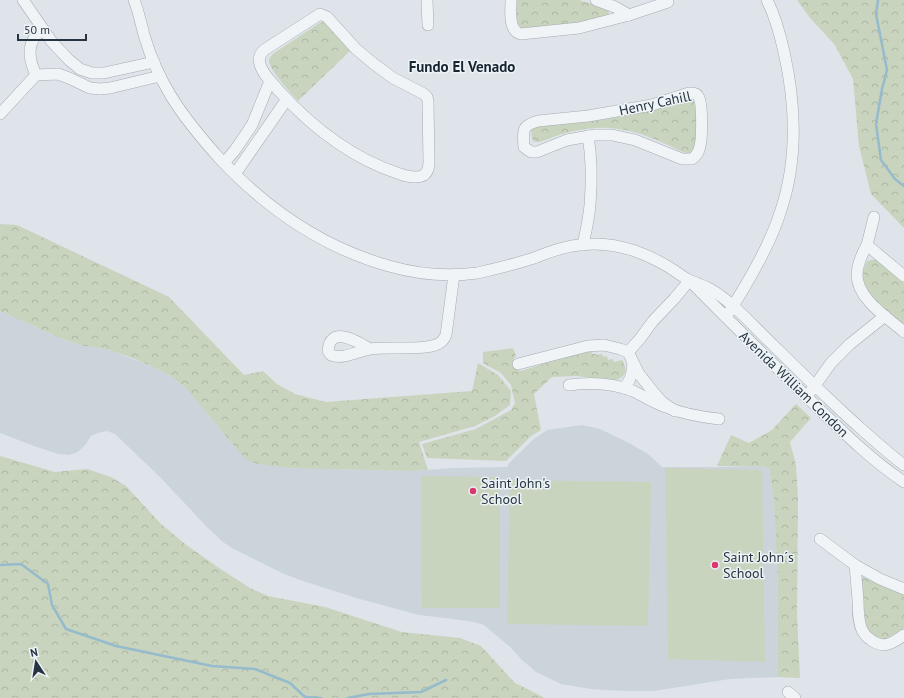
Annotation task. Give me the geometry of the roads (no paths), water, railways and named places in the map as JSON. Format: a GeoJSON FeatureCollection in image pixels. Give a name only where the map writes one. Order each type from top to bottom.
{"type":"FeatureCollection","features":[{"type":"Feature","properties":{"kind":"street"},"geometry":{"type":"LineString","coordinates":[[23,0],[43,29],[61,51],[80,69],[104,73],[154,62]]}},
{"type":"Feature","properties":{"kind":"street","name":"Avenida William Condon"},"geometry":{"type":"LineString","coordinates":[[134,0],[144,36],[160,76],[190,124],[234,174],[264,202],[291,221],[344,250],[378,263],[424,273],[454,275],[476,273],[583,244],[599,244],[633,250],[667,266],[689,281],[867,454],[904,482]]}},
{"type":"Feature","properties":{"kind":"street"},"geometry":{"type":"LineString","coordinates":[[427,0],[428,25]]}},
{"type":"Feature","properties":{"kind":"street"},"geometry":{"type":"LineString","coordinates":[[511,0],[512,26],[517,33],[521,34],[579,28],[629,15],[668,2]]}},
{"type":"Feature","properties":{"kind":"street"},"geometry":{"type":"LineString","coordinates":[[596,0],[615,7],[629,15]]}},
{"type":"Feature","properties":{"kind":"street"},"geometry":{"type":"LineString","coordinates":[[726,317],[756,267],[774,230],[785,197],[791,164],[794,116],[790,81],[782,43],[767,0]]}},
{"type":"Feature","properties":{"kind":"street"},"geometry":{"type":"LineString","coordinates":[[320,14],[327,17],[356,48],[374,64],[393,78],[427,97],[428,171],[421,176],[406,176],[390,171],[368,161],[330,137],[301,113],[287,99],[270,81],[260,65],[261,53],[316,16],[320,14]]}},
{"type":"Feature","properties":{"kind":"street"},"geometry":{"type":"LineString","coordinates":[[36,75],[31,58],[31,47],[34,38],[43,29]]}},
{"type":"Feature","properties":{"kind":"street"},"geometry":{"type":"LineString","coordinates":[[0,114],[36,75],[58,74],[90,88],[100,89],[160,76]]}},
{"type":"Feature","properties":{"kind":"street"},"geometry":{"type":"LineString","coordinates":[[224,164],[252,125],[270,81]]}},
{"type":"Feature","properties":{"kind":"street","name":"Henry Cahill"},"geometry":{"type":"LineString","coordinates":[[689,93],[697,94],[699,98],[702,121],[700,147],[692,159],[682,159],[635,140],[612,135],[588,136],[567,140],[537,152],[531,152],[524,146],[523,133],[527,124],[538,121],[588,116],[652,105],[689,93]]}},
{"type":"Feature","properties":{"kind":"street"},"geometry":{"type":"LineString","coordinates":[[234,174],[287,99]]}},
{"type":"Feature","properties":{"kind":"street"},"geometry":{"type":"LineString","coordinates":[[583,244],[590,206],[591,154],[588,136]]}},
{"type":"Feature","properties":{"kind":"street"},"geometry":{"type":"LineString","coordinates":[[874,217],[858,270],[858,281],[860,288],[868,301],[904,332]]}},
{"type":"Feature","properties":{"kind":"street"},"geometry":{"type":"LineString","coordinates":[[866,245],[904,276]]}},
{"type":"Feature","properties":{"kind":"street"},"geometry":{"type":"LineString","coordinates":[[370,349],[428,347],[441,343],[446,335],[454,275]]}},
{"type":"Feature","properties":{"kind":"street"},"geometry":{"type":"LineString","coordinates":[[628,352],[653,321],[689,281]]}},
{"type":"Feature","properties":{"kind":"street","name":"Avenida William Condon"},"geometry":{"type":"LineString","coordinates":[[689,281],[710,288],[733,306],[814,386],[886,451],[904,465]]}},
{"type":"Feature","properties":{"kind":"street"},"geometry":{"type":"LineString","coordinates":[[807,396],[831,363],[850,344],[885,316]]}},
{"type":"Feature","properties":{"kind":"street"},"geometry":{"type":"LineString","coordinates":[[518,364],[588,346],[612,347],[628,352],[643,379],[654,393],[662,402],[675,411]]}},
{"type":"Feature","properties":{"kind":"street"},"geometry":{"type":"LineString","coordinates":[[623,388],[630,380],[633,363]]}},
{"type":"Feature","properties":{"kind":"street"},"geometry":{"type":"LineString","coordinates":[[569,385],[591,383],[613,385],[640,395],[656,404],[675,411],[719,419]]}},
{"type":"Feature","properties":{"kind":"street"},"geometry":{"type":"LineString","coordinates":[[820,539],[855,566],[904,589]]}},
{"type":"Feature","properties":{"kind":"street"},"geometry":{"type":"LineString","coordinates":[[855,566],[858,611],[863,632],[874,642],[885,645],[894,642],[904,635]]}},
{"type":"Feature","properties":{"kind":"waterway"},"geometry":{"type":"LineString","coordinates":[[878,0],[876,14],[887,70],[876,124],[881,160],[895,179],[904,186]]}},
{"type":"Feature","properties":{"kind":"waterway"},"geometry":{"type":"LineString","coordinates":[[0,565],[21,564],[48,584],[52,605],[66,629],[116,646],[212,666],[255,669],[290,683],[306,698]]}},
{"type":"Feature","properties":{"kind":"waterway"},"geometry":{"type":"LineString","coordinates":[[348,698],[369,694],[421,692],[446,680]]}},
{"type":"Feature","properties":{"kind":"waterway"},"geometry":{"type":"LineString","coordinates":[[306,697],[321,698]]}},
{"type":"Feature","properties":{"kind":"place","name":"Saint John's School"},"geometry":{"type":"Point","coordinates":[473,491]}},
{"type":"Feature","properties":{"kind":"place","name":"Saint John´s School"},"geometry":{"type":"Point","coordinates":[715,565]}},
{"type":"Feature","properties":{"kind":"district","name":"Fundo El Venado"},"geometry":{"type":"Point","coordinates":[462,67]}}]}
